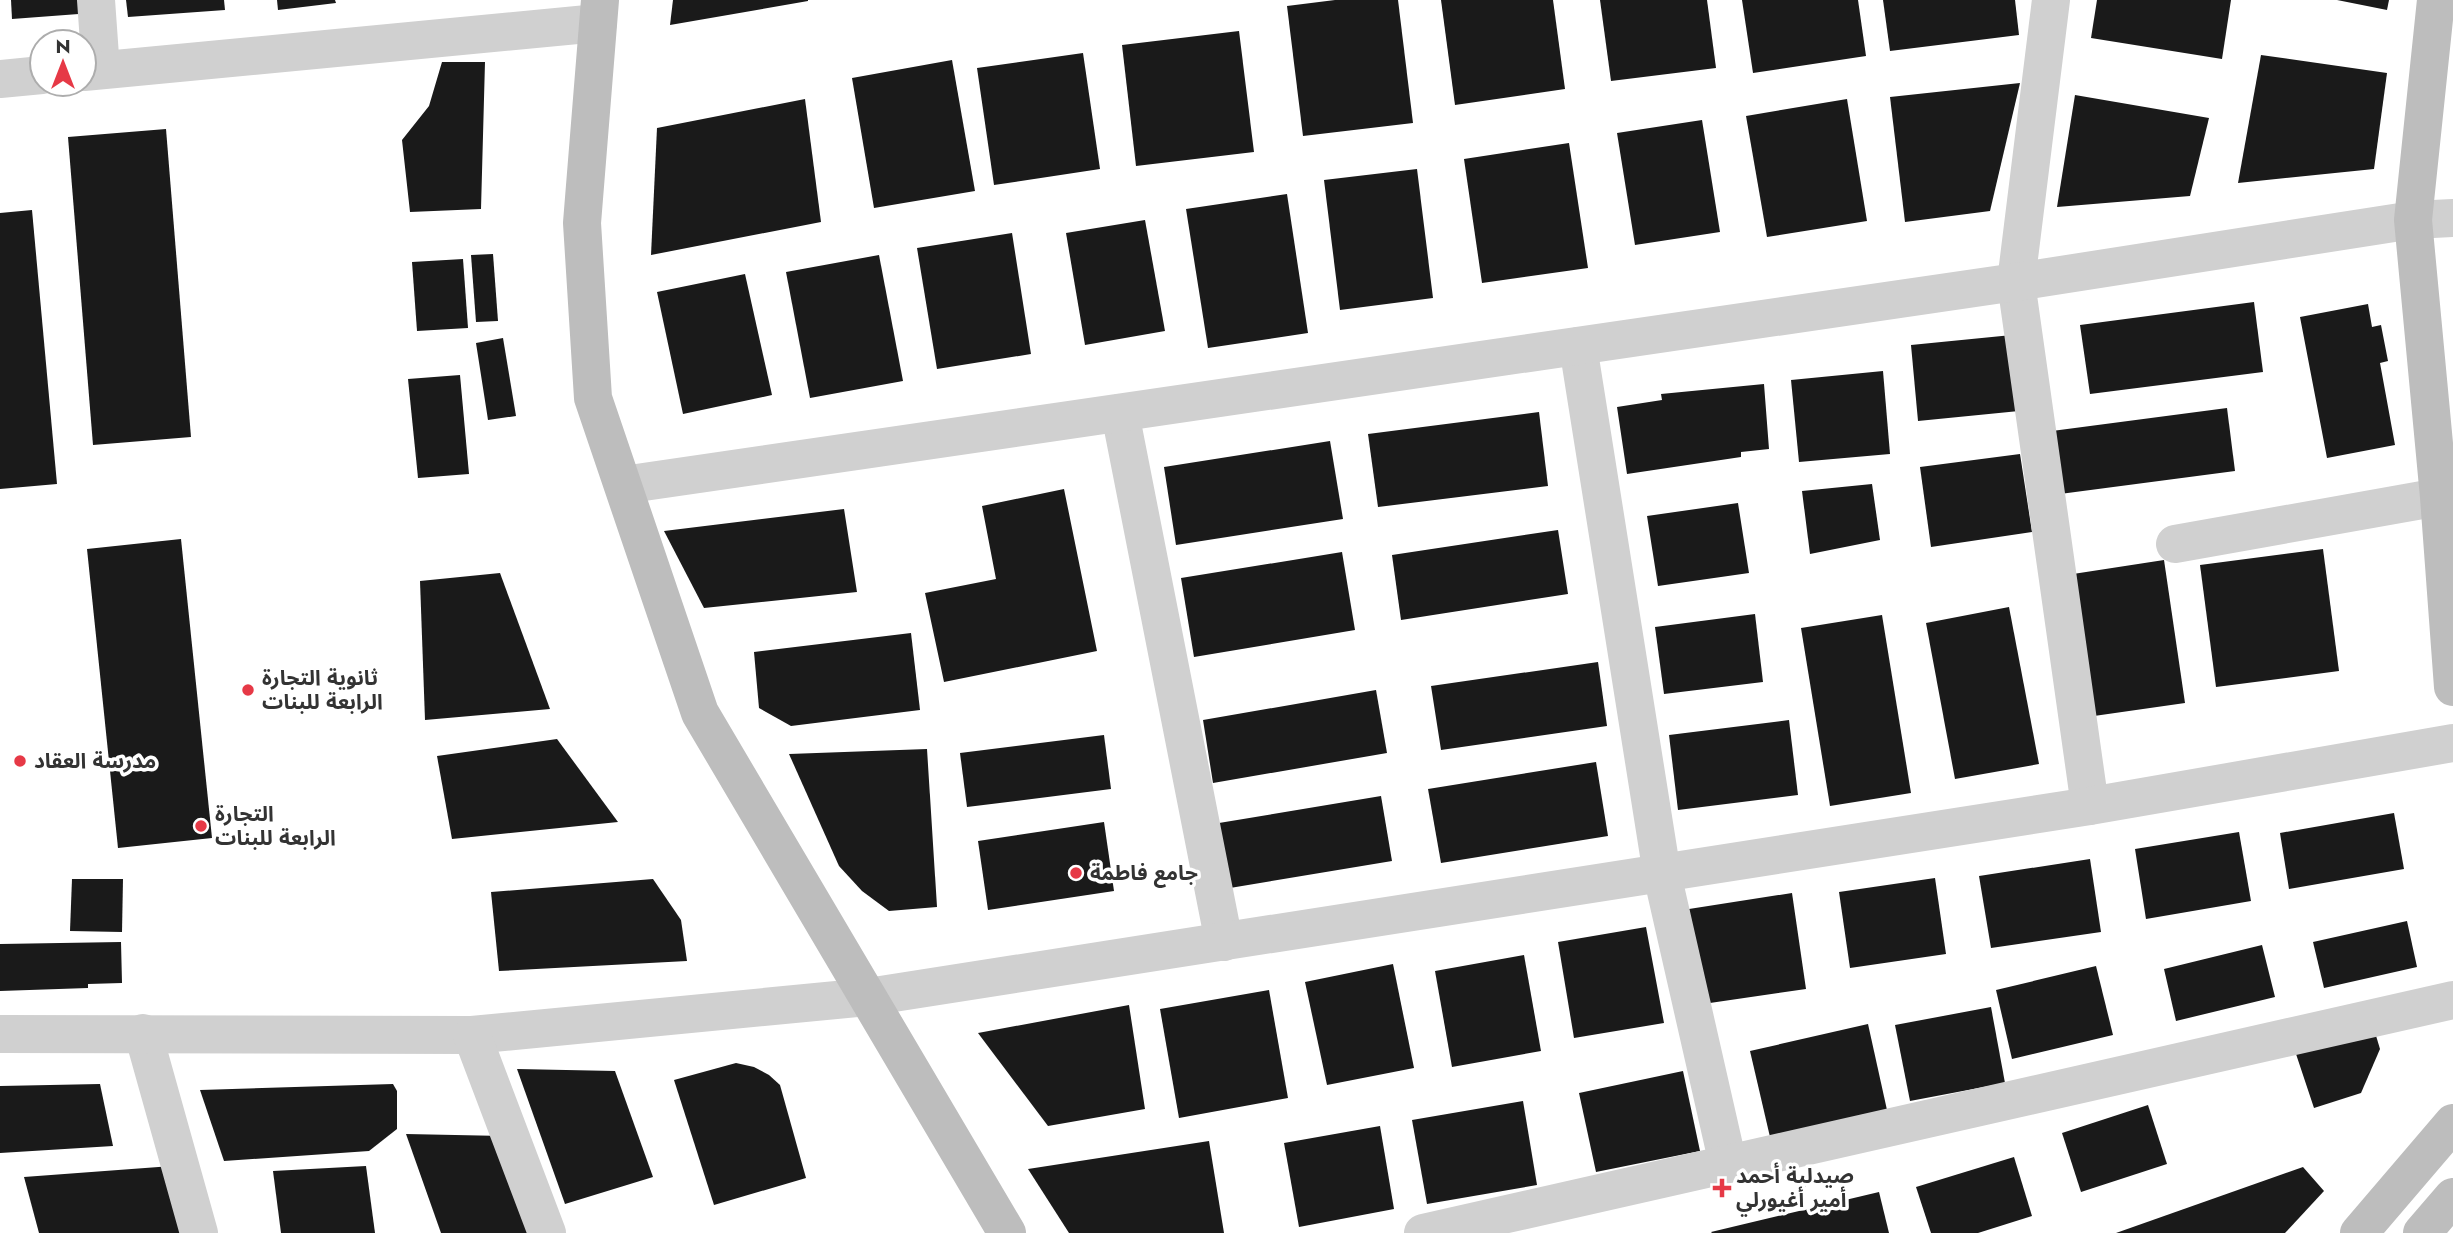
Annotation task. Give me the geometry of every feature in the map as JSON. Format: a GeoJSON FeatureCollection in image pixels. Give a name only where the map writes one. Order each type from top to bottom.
{"type":"FeatureCollection","features":[{"type":"Feature","properties":{"kind":"street"},"geometry":{"type":"LineString","coordinates":[[95,28],[96,0]]}},
{"type":"Feature","properties":{"kind":"street"},"geometry":{"type":"LineString","coordinates":[[2050,0],[2016,282],[2090,806]]}},
{"type":"Feature","properties":{"kind":"street"},"geometry":{"type":"LineString","coordinates":[[2436,0],[2413,220],[2439,498],[2453,687]]}},
{"type":"Feature","properties":{"kind":"street"},"geometry":{"type":"LineString","coordinates":[[98,70],[599,12],[582,223],[593,398],[700,713],[1007,1233]]}},
{"type":"Feature","properties":{"kind":"street"},"geometry":{"type":"LineString","coordinates":[[0,79],[28,76]]}},
{"type":"Feature","properties":{"kind":"street"},"geometry":{"type":"LineString","coordinates":[[623,485],[2016,282],[2413,220],[2453,218]]}},
{"type":"Feature","properties":{"kind":"street"},"geometry":{"type":"LineString","coordinates":[[1578,346],[1662,874],[1728,1164]]}},
{"type":"Feature","properties":{"kind":"street"},"geometry":{"type":"LineString","coordinates":[[1120,413],[1224,942]]}},
{"type":"Feature","properties":{"kind":"street"},"geometry":{"type":"LineString","coordinates":[[2175,544],[2439,498]]}},
{"type":"Feature","properties":{"kind":"street"},"geometry":{"type":"LineString","coordinates":[[0,1034],[472,1035],[867,997],[2090,806],[2453,743]]}},
{"type":"Feature","properties":{"kind":"street"},"geometry":{"type":"LineString","coordinates":[[1423,1233],[2453,1000]]}},
{"type":"Feature","properties":{"kind":"street"},"geometry":{"type":"LineString","coordinates":[[143,1033],[199,1233]]}},
{"type":"Feature","properties":{"kind":"street"},"geometry":{"type":"LineString","coordinates":[[472,1035],[547,1233]]}},
{"type":"Feature","properties":{"kind":"street"},"geometry":{"type":"LineString","coordinates":[[2359,1233],[2453,1123]]}},
{"type":"Feature","properties":{"kind":"street"},"geometry":{"type":"LineString","coordinates":[[2422,1233],[2453,1197]]}},
{"type":"Feature","properties":{"kind":"building"},"geometry":{"type":"Polygon","coordinates":[[[11,0],[91,0],[92,13],[12,19],[11,0]]]}},
{"type":"Feature","properties":{"kind":"building"},"geometry":{"type":"Polygon","coordinates":[[[126,0],[224,0],[225,10],[128,17],[126,0]]]}},
{"type":"Feature","properties":{"kind":"building"},"geometry":{"type":"Polygon","coordinates":[[[277,0],[335,0],[336,3],[278,10],[277,0]]]}},
{"type":"Feature","properties":{"kind":"building"},"geometry":{"type":"Polygon","coordinates":[[[673,0],[808,0],[808,1],[670,25],[673,0]]]}},
{"type":"Feature","properties":{"kind":"building"},"geometry":{"type":"Polygon","coordinates":[[[1335,0],[1398,0],[1413,123],[1303,136],[1287,6],[1335,0]]]}},
{"type":"Feature","properties":{"kind":"building"},"geometry":{"type":"Polygon","coordinates":[[[1441,0],[1553,0],[1565,89],[1455,105],[1441,0]]]}},
{"type":"Feature","properties":{"kind":"building"},"geometry":{"type":"Polygon","coordinates":[[[1600,0],[1707,0],[1716,68],[1611,81],[1600,0]]]}},
{"type":"Feature","properties":{"kind":"building"},"geometry":{"type":"Polygon","coordinates":[[[1742,0],[1858,0],[1866,56],[1753,73],[1742,0]]]}},
{"type":"Feature","properties":{"kind":"building"},"geometry":{"type":"Polygon","coordinates":[[[1883,0],[2015,0],[2019,35],[1890,51],[1883,0]]]}},
{"type":"Feature","properties":{"kind":"building"},"geometry":{"type":"Polygon","coordinates":[[[2097,0],[2231,0],[2222,59],[2091,38],[2097,0]]]}},
{"type":"Feature","properties":{"kind":"building"},"geometry":{"type":"Polygon","coordinates":[[[2337,0],[2389,0],[2387,10],[2337,0]]]}},
{"type":"Feature","properties":{"kind":"building"},"geometry":{"type":"Polygon","coordinates":[[[1239,31],[1254,152],[1136,166],[1122,45],[1239,31]]]}},
{"type":"Feature","properties":{"kind":"building"},"geometry":{"type":"Polygon","coordinates":[[[1083,53],[1100,169],[994,185],[977,68],[1083,53]]]}},
{"type":"Feature","properties":{"kind":"building"},"geometry":{"type":"Polygon","coordinates":[[[2261,55],[2387,73],[2374,169],[2238,183],[2261,55]]]}},
{"type":"Feature","properties":{"kind":"building"},"geometry":{"type":"Polygon","coordinates":[[[952,60],[975,191],[874,208],[852,78],[952,60]]]}},
{"type":"Feature","properties":{"kind":"building"},"geometry":{"type":"Polygon","coordinates":[[[442,62],[485,62],[481,209],[410,212],[402,140],[429,106],[442,62]]]}},
{"type":"Feature","properties":{"kind":"building"},"geometry":{"type":"Polygon","coordinates":[[[2020,83],[1990,211],[1905,222],[1890,97],[2020,83]]]}},
{"type":"Feature","properties":{"kind":"building"},"geometry":{"type":"Polygon","coordinates":[[[2075,95],[2209,118],[2190,196],[2057,207],[2075,95]]]}},
{"type":"Feature","properties":{"kind":"building"},"geometry":{"type":"Polygon","coordinates":[[[805,99],[821,222],[651,255],[657,128],[805,99]]]}},
{"type":"Feature","properties":{"kind":"building"},"geometry":{"type":"Polygon","coordinates":[[[1847,99],[1867,221],[1767,237],[1746,116],[1847,99]]]}},
{"type":"Feature","properties":{"kind":"building"},"geometry":{"type":"Polygon","coordinates":[[[1702,120],[1720,232],[1635,245],[1617,133],[1702,120]]]}},
{"type":"Feature","properties":{"kind":"building"},"geometry":{"type":"Polygon","coordinates":[[[166,129],[191,437],[93,445],[68,137],[166,129]]]}},
{"type":"Feature","properties":{"kind":"building"},"geometry":{"type":"Polygon","coordinates":[[[1569,143],[1588,268],[1482,283],[1464,159],[1569,143]]]}},
{"type":"Feature","properties":{"kind":"building"},"geometry":{"type":"Polygon","coordinates":[[[1417,169],[1433,298],[1340,310],[1324,180],[1417,169]]]}},
{"type":"Feature","properties":{"kind":"building"},"geometry":{"type":"Polygon","coordinates":[[[1287,194],[1308,333],[1208,348],[1186,209],[1287,194]]]}},
{"type":"Feature","properties":{"kind":"building"},"geometry":{"type":"Polygon","coordinates":[[[32,210],[57,484],[0,489],[0,213],[32,210]]]}},
{"type":"Feature","properties":{"kind":"building"},"geometry":{"type":"Polygon","coordinates":[[[1145,220],[1165,331],[1085,345],[1066,233],[1145,220]]]}},
{"type":"Feature","properties":{"kind":"building"},"geometry":{"type":"Polygon","coordinates":[[[1012,233],[1031,354],[937,369],[917,248],[1012,233]]]}},
{"type":"Feature","properties":{"kind":"building"},"geometry":{"type":"Polygon","coordinates":[[[493,254],[498,321],[476,322],[471,255],[493,254]]]}},
{"type":"Feature","properties":{"kind":"building"},"geometry":{"type":"Polygon","coordinates":[[[879,255],[903,381],[810,398],[786,272],[879,255]]]}},
{"type":"Feature","properties":{"kind":"building"},"geometry":{"type":"Polygon","coordinates":[[[463,259],[468,328],[417,331],[412,262],[463,259]]]}},
{"type":"Feature","properties":{"kind":"building"},"geometry":{"type":"Polygon","coordinates":[[[745,274],[772,395],[683,414],[657,292],[745,274]]]}},
{"type":"Feature","properties":{"kind":"building"},"geometry":{"type":"Polygon","coordinates":[[[2254,302],[2263,372],[2090,394],[2080,325],[2254,302]]]}},
{"type":"Feature","properties":{"kind":"building"},"geometry":{"type":"Polygon","coordinates":[[[2368,304],[2372,327],[2381,325],[2388,361],[2380,363],[2395,445],[2327,458],[2300,317],[2368,304]]]}},
{"type":"Feature","properties":{"kind":"building"},"geometry":{"type":"Polygon","coordinates":[[[2012,335],[2019,411],[1918,421],[1911,345],[2012,335]]]}},
{"type":"Feature","properties":{"kind":"building"},"geometry":{"type":"Polygon","coordinates":[[[503,338],[516,416],[488,420],[476,343],[503,338]]]}},
{"type":"Feature","properties":{"kind":"building"},"geometry":{"type":"Polygon","coordinates":[[[1883,371],[1890,454],[1799,462],[1791,380],[1883,371]]]}},
{"type":"Feature","properties":{"kind":"building"},"geometry":{"type":"Polygon","coordinates":[[[460,375],[469,474],[418,478],[408,379],[460,375]]]}},
{"type":"Feature","properties":{"kind":"building"},"geometry":{"type":"Polygon","coordinates":[[[1764,384],[1769,449],[1741,452],[1741,457],[1627,474],[1617,407],[1662,400],[1661,394],[1764,384]]]}},
{"type":"Feature","properties":{"kind":"building"},"geometry":{"type":"Polygon","coordinates":[[[2227,408],[2235,471],[2060,494],[2052,431],[2227,408]]]}},
{"type":"Feature","properties":{"kind":"building"},"geometry":{"type":"Polygon","coordinates":[[[1539,412],[1548,486],[1378,507],[1368,434],[1539,412]]]}},
{"type":"Feature","properties":{"kind":"building"},"geometry":{"type":"Polygon","coordinates":[[[1330,441],[1343,519],[1176,545],[1164,467],[1330,441]]]}},
{"type":"Feature","properties":{"kind":"building"},"geometry":{"type":"Polygon","coordinates":[[[2020,454],[2032,532],[1931,547],[1920,467],[2020,454]]]}},
{"type":"Feature","properties":{"kind":"building"},"geometry":{"type":"Polygon","coordinates":[[[1872,484],[1880,540],[1810,554],[1802,491],[1872,484]]]}},
{"type":"Feature","properties":{"kind":"building"},"geometry":{"type":"Polygon","coordinates":[[[1064,489],[1097,651],[944,682],[925,593],[996,579],[982,506],[1064,489]]]}},
{"type":"Feature","properties":{"kind":"building"},"geometry":{"type":"Polygon","coordinates":[[[1738,503],[1749,573],[1658,586],[1647,516],[1738,503]]]}},
{"type":"Feature","properties":{"kind":"building"},"geometry":{"type":"Polygon","coordinates":[[[844,509],[857,592],[704,608],[664,531],[844,509]]]}},
{"type":"Feature","properties":{"kind":"building"},"geometry":{"type":"Polygon","coordinates":[[[1558,530],[1568,594],[1401,620],[1392,555],[1558,530]]]}},
{"type":"Feature","properties":{"kind":"building"},"geometry":{"type":"Polygon","coordinates":[[[181,539],[212,838],[118,848],[87,549],[181,539]]]}},
{"type":"Feature","properties":{"kind":"building"},"geometry":{"type":"Polygon","coordinates":[[[2323,549],[2339,671],[2216,687],[2200,565],[2323,549]]]}},
{"type":"Feature","properties":{"kind":"building"},"geometry":{"type":"Polygon","coordinates":[[[1342,552],[1355,630],[1194,657],[1181,578],[1342,552]]]}},
{"type":"Feature","properties":{"kind":"building"},"geometry":{"type":"Polygon","coordinates":[[[2164,560],[2185,703],[2094,716],[2073,574],[2164,560]]]}},
{"type":"Feature","properties":{"kind":"building"},"geometry":{"type":"Polygon","coordinates":[[[500,573],[550,709],[425,720],[420,581],[500,573]]]}},
{"type":"Feature","properties":{"kind":"building"},"geometry":{"type":"Polygon","coordinates":[[[2009,607],[2039,764],[1955,779],[1926,623],[2009,607]]]}},
{"type":"Feature","properties":{"kind":"building"},"geometry":{"type":"Polygon","coordinates":[[[1755,614],[1763,682],[1664,694],[1655,627],[1755,614]]]}},
{"type":"Feature","properties":{"kind":"building"},"geometry":{"type":"Polygon","coordinates":[[[1882,615],[1911,793],[1830,806],[1801,628],[1882,615]]]}},
{"type":"Feature","properties":{"kind":"building"},"geometry":{"type":"Polygon","coordinates":[[[911,633],[920,710],[791,726],[759,708],[754,652],[911,633]]]}},
{"type":"Feature","properties":{"kind":"building"},"geometry":{"type":"Polygon","coordinates":[[[1598,662],[1607,726],[1441,750],[1431,686],[1598,662]]]}},
{"type":"Feature","properties":{"kind":"building"},"geometry":{"type":"Polygon","coordinates":[[[1376,690],[1387,753],[1213,783],[1203,720],[1376,690]]]}},
{"type":"Feature","properties":{"kind":"building"},"geometry":{"type":"Polygon","coordinates":[[[1789,720],[1798,795],[1678,810],[1669,735],[1789,720]]]}},
{"type":"Feature","properties":{"kind":"building"},"geometry":{"type":"Polygon","coordinates":[[[1104,735],[1111,789],[967,807],[960,753],[1104,735]]]}},
{"type":"Feature","properties":{"kind":"building"},"geometry":{"type":"Polygon","coordinates":[[[557,739],[618,822],[452,839],[437,756],[557,739]]]}},
{"type":"Feature","properties":{"kind":"building"},"geometry":{"type":"Polygon","coordinates":[[[927,749],[937,907],[889,911],[862,891],[839,866],[789,754],[927,749]]]}},
{"type":"Feature","properties":{"kind":"building"},"geometry":{"type":"Polygon","coordinates":[[[1596,762],[1608,836],[1441,863],[1428,789],[1596,762]]]}},
{"type":"Feature","properties":{"kind":"building"},"geometry":{"type":"Polygon","coordinates":[[[1381,796],[1392,861],[1230,888],[1219,823],[1381,796]]]}},
{"type":"Feature","properties":{"kind":"building"},"geometry":{"type":"Polygon","coordinates":[[[2394,813],[2404,869],[2289,889],[2280,833],[2394,813]]]}},
{"type":"Feature","properties":{"kind":"building"},"geometry":{"type":"Polygon","coordinates":[[[1104,822],[1114,891],[988,910],[978,841],[1104,822]]]}},
{"type":"Feature","properties":{"kind":"building"},"geometry":{"type":"Polygon","coordinates":[[[2239,832],[2251,901],[2146,919],[2135,849],[2239,832]]]}},
{"type":"Feature","properties":{"kind":"building"},"geometry":{"type":"Polygon","coordinates":[[[2090,859],[2101,932],[1991,948],[1979,876],[2090,859]]]}},
{"type":"Feature","properties":{"kind":"building"},"geometry":{"type":"Polygon","coordinates":[[[1935,878],[1946,954],[1850,968],[1839,892],[1935,878]]]}},
{"type":"Feature","properties":{"kind":"building"},"geometry":{"type":"Polygon","coordinates":[[[72,879],[123,879],[122,932],[70,931],[72,879]]]}},
{"type":"Feature","properties":{"kind":"building"},"geometry":{"type":"Polygon","coordinates":[[[653,879],[681,920],[687,961],[499,971],[491,892],[653,879]]]}},
{"type":"Feature","properties":{"kind":"building"},"geometry":{"type":"Polygon","coordinates":[[[1792,893],[1806,989],[1703,1004],[1689,909],[1792,893]]]}},
{"type":"Feature","properties":{"kind":"building"},"geometry":{"type":"Polygon","coordinates":[[[2407,921],[2417,967],[2324,988],[2313,942],[2407,921]]]}},
{"type":"Feature","properties":{"kind":"building"},"geometry":{"type":"Polygon","coordinates":[[[1646,927],[1664,1023],[1574,1038],[1558,942],[1646,927]]]}},
{"type":"Feature","properties":{"kind":"building"},"geometry":{"type":"Polygon","coordinates":[[[121,942],[122,983],[88,984],[88,988],[0,991],[0,944],[121,942]]]}},
{"type":"Feature","properties":{"kind":"building"},"geometry":{"type":"Polygon","coordinates":[[[2262,945],[2275,997],[2176,1021],[2164,969],[2262,945]]]}},
{"type":"Feature","properties":{"kind":"building"},"geometry":{"type":"Polygon","coordinates":[[[1524,955],[1541,1051],[1452,1067],[1435,971],[1524,955]]]}},
{"type":"Feature","properties":{"kind":"building"},"geometry":{"type":"Polygon","coordinates":[[[1393,964],[1414,1068],[1327,1085],[1305,982],[1393,964]]]}},
{"type":"Feature","properties":{"kind":"building"},"geometry":{"type":"Polygon","coordinates":[[[2096,966],[2113,1035],[2012,1059],[1996,990],[2096,966]]]}},
{"type":"Feature","properties":{"kind":"building"},"geometry":{"type":"Polygon","coordinates":[[[1269,990],[1288,1098],[1179,1118],[1160,1009],[1269,990]]]}},
{"type":"Feature","properties":{"kind":"building"},"geometry":{"type":"Polygon","coordinates":[[[1129,1005],[1145,1109],[1048,1126],[978,1033],[1129,1005]]]}},
{"type":"Feature","properties":{"kind":"building"},"geometry":{"type":"Polygon","coordinates":[[[1991,1007],[2005,1083],[1910,1101],[1895,1025],[1991,1007]]]}},
{"type":"Feature","properties":{"kind":"building"},"geometry":{"type":"Polygon","coordinates":[[[1868,1024],[1887,1110],[1770,1137],[1750,1051],[1868,1024]]]}},
{"type":"Feature","properties":{"kind":"building"},"geometry":{"type":"Polygon","coordinates":[[[2374,1029],[2380,1049],[2361,1093],[2314,1108],[2296,1054],[2374,1029]]]}},
{"type":"Feature","properties":{"kind":"building"},"geometry":{"type":"Polygon","coordinates":[[[736,1063],[754,1067],[780,1085],[806,1178],[714,1205],[674,1080],[736,1063]]]}},
{"type":"Feature","properties":{"kind":"building"},"geometry":{"type":"Polygon","coordinates":[[[517,1069],[615,1071],[653,1177],[565,1204],[517,1069]]]}},
{"type":"Feature","properties":{"kind":"building"},"geometry":{"type":"Polygon","coordinates":[[[1683,1071],[1700,1151],[1596,1172],[1579,1093],[1683,1071]]]}},
{"type":"Feature","properties":{"kind":"building"},"geometry":{"type":"Polygon","coordinates":[[[100,1084],[113,1146],[0,1153],[0,1086],[100,1084]]]}},
{"type":"Feature","properties":{"kind":"building"},"geometry":{"type":"Polygon","coordinates":[[[393,1084],[397,1091],[397,1129],[369,1151],[224,1161],[200,1090],[393,1084]]]}},
{"type":"Feature","properties":{"kind":"building"},"geometry":{"type":"Polygon","coordinates":[[[1523,1101],[1537,1185],[1427,1204],[1412,1120],[1523,1101]]]}},
{"type":"Feature","properties":{"kind":"building"},"geometry":{"type":"Polygon","coordinates":[[[2148,1105],[2167,1164],[2081,1192],[2062,1133],[2148,1105]]]}},
{"type":"Feature","properties":{"kind":"building"},"geometry":{"type":"Polygon","coordinates":[[[1380,1126],[1394,1209],[1299,1227],[1284,1143],[1380,1126]]]}},
{"type":"Feature","properties":{"kind":"building"},"geometry":{"type":"Polygon","coordinates":[[[406,1134],[504,1136],[539,1233],[441,1233],[406,1134]]]}},
{"type":"Feature","properties":{"kind":"building"},"geometry":{"type":"Polygon","coordinates":[[[1209,1141],[1224,1233],[1069,1233],[1028,1169],[1209,1141]]]}},
{"type":"Feature","properties":{"kind":"building"},"geometry":{"type":"Polygon","coordinates":[[[2014,1157],[2032,1216],[1978,1233],[1931,1233],[1916,1187],[2014,1157]]]}},
{"type":"Feature","properties":{"kind":"building"},"geometry":{"type":"Polygon","coordinates":[[[172,1166],[191,1233],[39,1233],[24,1177],[172,1166]]]}},
{"type":"Feature","properties":{"kind":"building"},"geometry":{"type":"Polygon","coordinates":[[[366,1166],[375,1233],[281,1233],[273,1171],[366,1166]]]}},
{"type":"Feature","properties":{"kind":"building"},"geometry":{"type":"Polygon","coordinates":[[[2303,1167],[2324,1191],[2285,1233],[2116,1233],[2303,1167]]]}},
{"type":"Feature","properties":{"kind":"building"},"geometry":{"type":"Polygon","coordinates":[[[1879,1192],[1889,1233],[1711,1232],[1879,1192]]]}},
{"type":"Feature","properties":{"kind":"place","name":"ثانوية التجارة الرابعة للبنات"},"geometry":{"type":"Point","coordinates":[248,690]}},
{"type":"Feature","properties":{"kind":"place","name":"مدرسة العقاد"},"geometry":{"type":"Point","coordinates":[20,761]}},
{"type":"Feature","properties":{"kind":"place","name":"التجارة الرابعة للبنات"},"geometry":{"type":"Point","coordinates":[201,826]}},
{"type":"Feature","properties":{"kind":"place","name":"جامع فاطمة"},"geometry":{"type":"Point","coordinates":[1076,873]}},
{"type":"Feature","properties":{"kind":"place","name":"صيدلية أحمد أمير أغيورلي"},"geometry":{"type":"Point","coordinates":[1722,1188]}}]}
